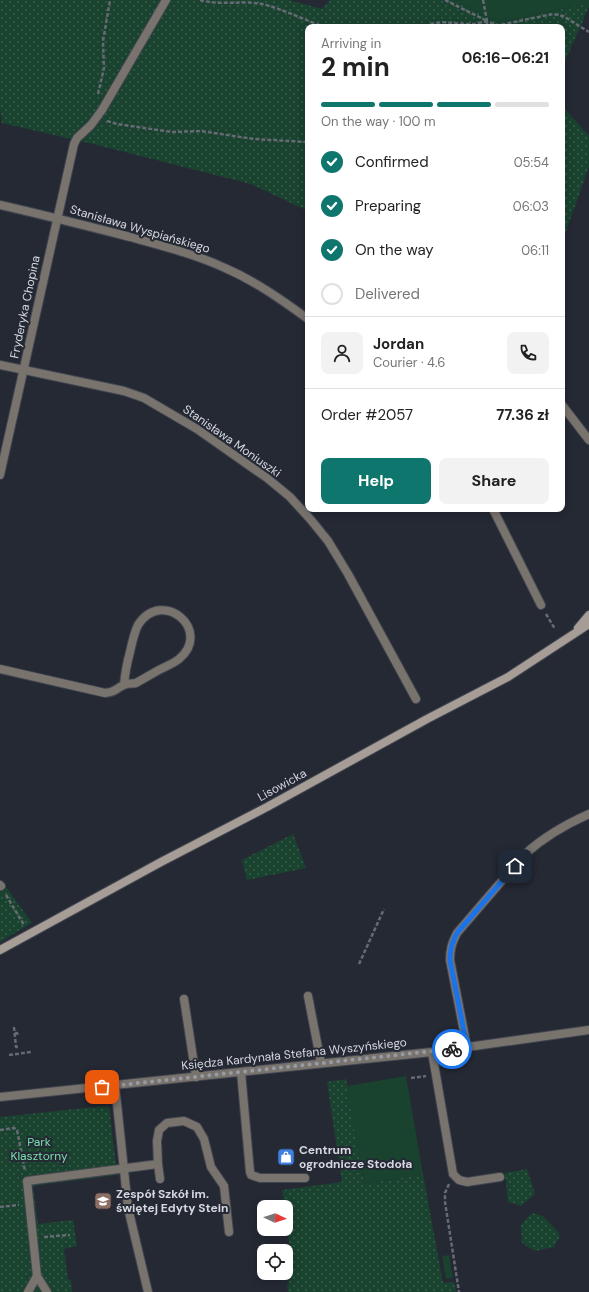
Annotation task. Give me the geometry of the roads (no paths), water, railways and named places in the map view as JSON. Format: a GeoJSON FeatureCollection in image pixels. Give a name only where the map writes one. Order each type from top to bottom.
{"type":"FeatureCollection","features":[{"type":"Feature","properties":{"kind":"main road","name":"Lisowicka"},"geometry":{"type":"LineString","coordinates":[[572,635],[589,615]]}},
{"type":"Feature","properties":{"kind":"main road","name":"Lisowicka"},"geometry":{"type":"LineString","coordinates":[[0,950],[161,862],[267,807],[427,719],[508,677],[589,624]]}},
{"type":"Feature","properties":{"kind":"street","name":"Fryderyka Chopina"},"geometry":{"type":"LineString","coordinates":[[0,475],[56,218],[74,144],[77,138],[91,125],[97,116],[166,0]]}},
{"type":"Feature","properties":{"kind":"street","name":"Stanisława Wyspiańskiego"},"geometry":{"type":"LineString","coordinates":[[0,206],[56,218],[177,250],[201,258],[252,281],[305,317]]}},
{"type":"Feature","properties":{"kind":"street","name":"Stanisława Moniuszki"},"geometry":{"type":"LineString","coordinates":[[0,364],[124,392],[144,398],[197,429],[267,478],[290,498],[328,541],[348,574],[416,698]]}},
{"type":"Feature","properties":{"kind":"street"},"geometry":{"type":"LineString","coordinates":[[565,409],[589,440]]}},
{"type":"Feature","properties":{"kind":"street"},"geometry":{"type":"LineString","coordinates":[[494,512],[541,605]]}},
{"type":"Feature","properties":{"kind":"street"},"geometry":{"type":"LineString","coordinates":[[0,669],[105,693],[114,691],[124,685],[135,683],[179,659],[185,652],[189,643],[189,628],[185,620],[172,612],[158,610],[150,613],[144,618],[134,635],[124,674],[124,685]]}},
{"type":"Feature","properties":{"kind":"street"},"geometry":{"type":"LineString","coordinates":[[467,1047],[450,960],[452,942],[457,933],[525,854],[559,828],[589,814]]}},
{"type":"Feature","properties":{"kind":"street"},"geometry":{"type":"LineString","coordinates":[[308,996],[321,1063]]}},
{"type":"Feature","properties":{"kind":"street"},"geometry":{"type":"LineString","coordinates":[[184,999],[196,1077]]}},
{"type":"Feature","properties":{"kind":"street","name":"Księdza Kardynała Stefana Wyszyńskiego"},"geometry":{"type":"LineString","coordinates":[[0,1097],[432,1052],[589,1030]]}},
{"type":"Feature","properties":{"kind":"street"},"geometry":{"type":"LineString","coordinates":[[432,1052],[453,1174],[459,1180],[467,1182],[500,1177]]}},
{"type":"Feature","properties":{"kind":"street"},"geometry":{"type":"LineString","coordinates":[[241,1072],[251,1175],[260,1178],[305,1178]]}},
{"type":"Feature","properties":{"kind":"street"},"geometry":{"type":"LineString","coordinates":[[114,1085],[130,1223],[148,1292]]}},
{"type":"Feature","properties":{"kind":"street"},"geometry":{"type":"LineString","coordinates":[[160,1179],[157,1141],[159,1130],[167,1123],[184,1121],[197,1127],[204,1140],[211,1167],[224,1186],[229,1232]]}},
{"type":"Feature","properties":{"kind":"street"},"geometry":{"type":"LineString","coordinates":[[47,1292],[37,1276],[27,1181],[158,1164]]}},
{"type":"Feature","properties":{"kind":"street"},"geometry":{"type":"LineString","coordinates":[[28,1292],[37,1276]]}},
{"type":"Feature","properties":{"kind":"place","name":"Centrum ogrodnicze Stodoła"},"geometry":{"type":"Point","coordinates":[286,1157]}},
{"type":"Feature","properties":{"kind":"place","name":"Zespół Szkół im. świętej Edyty Stein"},"geometry":{"type":"Point","coordinates":[103,1201]}},
{"type":"Feature","properties":{"kind":"park label","name":"Park Klasztorny"},"geometry":{"type":"Point","coordinates":[39,1149]}}]}
